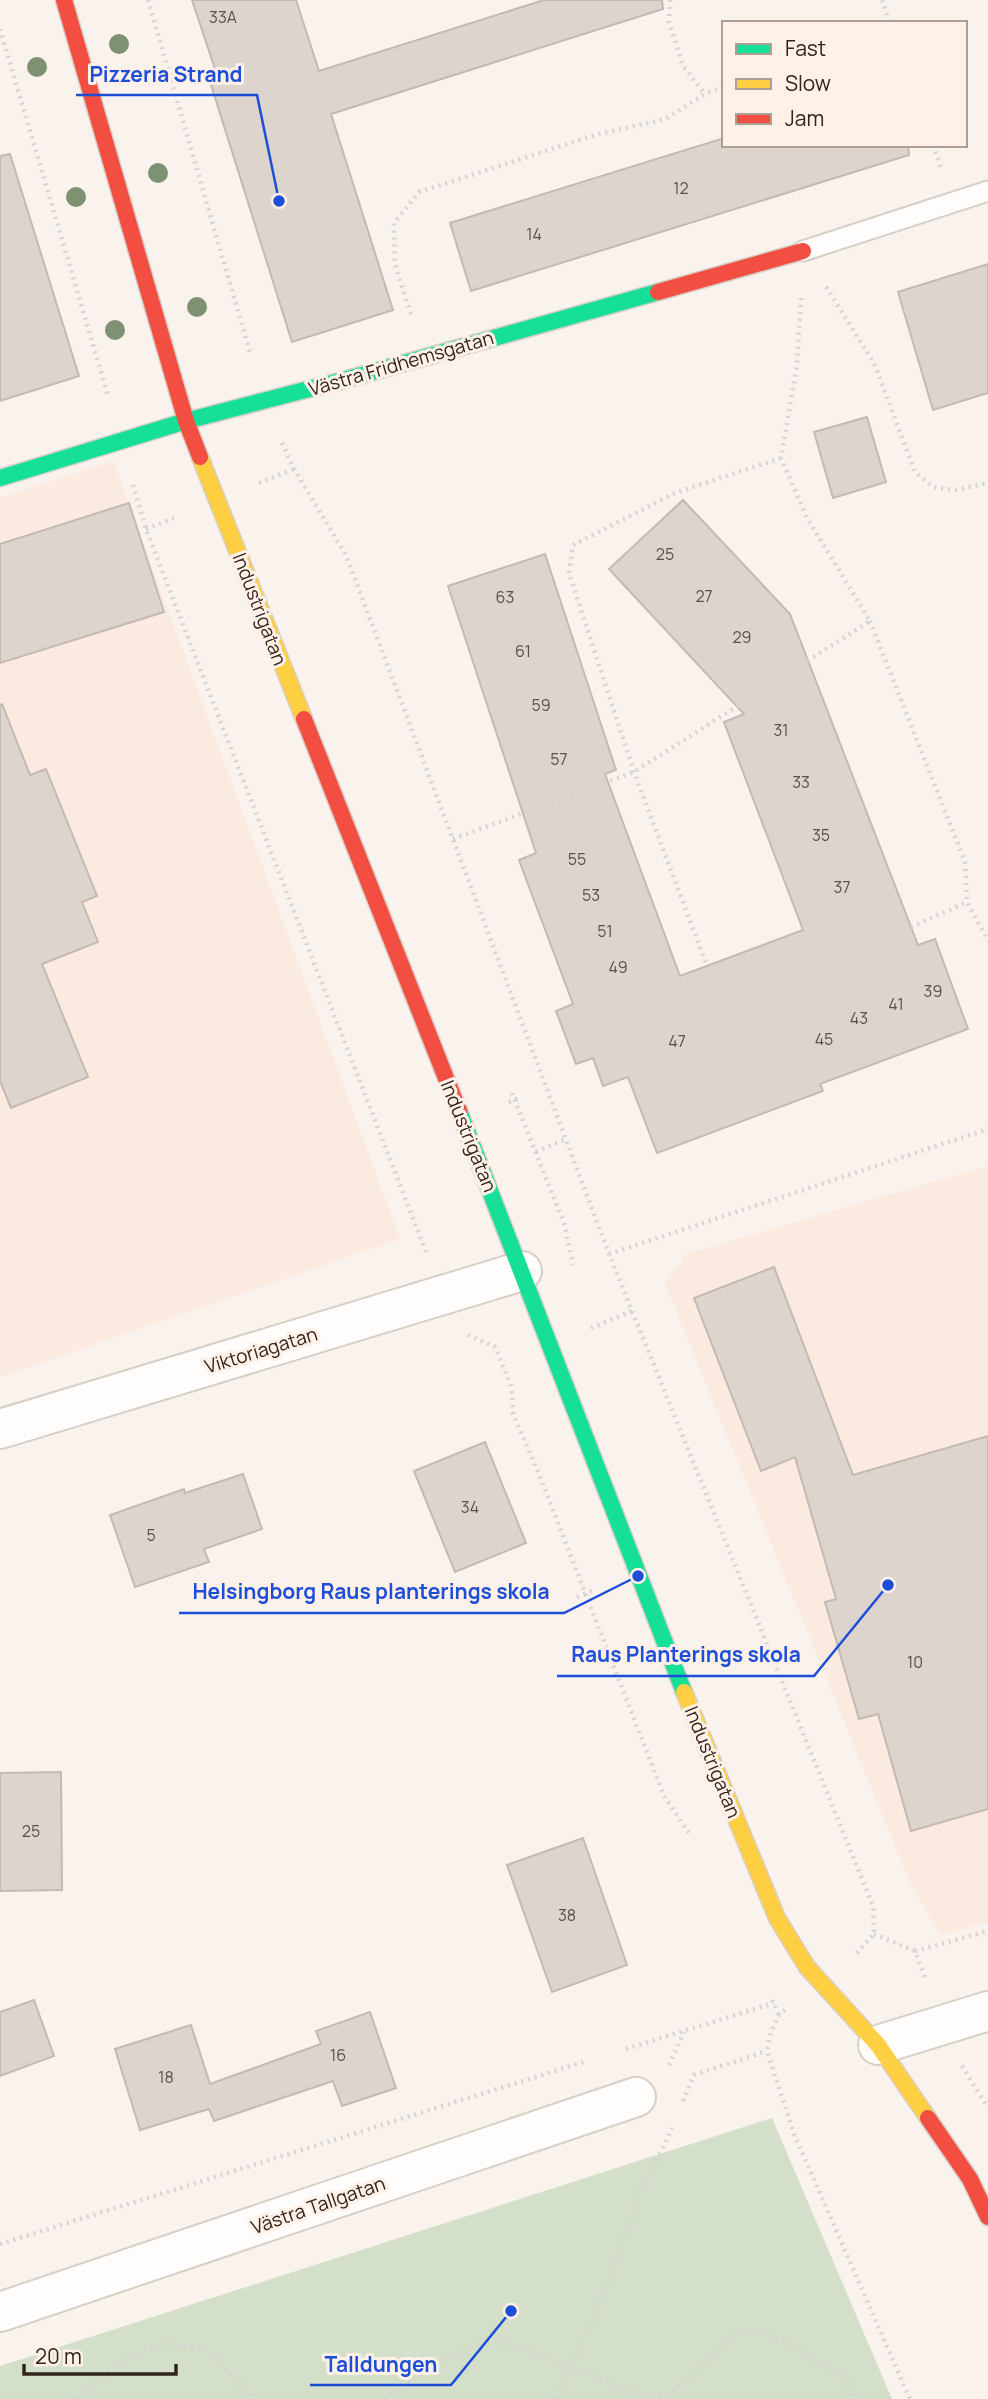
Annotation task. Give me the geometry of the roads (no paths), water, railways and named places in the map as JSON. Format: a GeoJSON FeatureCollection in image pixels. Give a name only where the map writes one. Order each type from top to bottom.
{"type":"FeatureCollection","features":[{"type":"Feature","properties":{"kind":"street","name":"Industrigatan"},"geometry":{"type":"LineString","coordinates":[[64,0],[186,421],[522,1271],[643,1588],[777,1918],[807,1968],[878,2045],[970,2179],[988,2217]]}},
{"type":"Feature","properties":{"kind":"street","name":"Västra Fridhemsgatan"},"geometry":{"type":"LineString","coordinates":[[0,478],[186,421],[803,251]]}},
{"type":"Feature","properties":{"kind":"street","name":"Viktoriagatan"},"geometry":{"type":"LineString","coordinates":[[0,1429],[522,1271]]}},
{"type":"Feature","properties":{"kind":"street"},"geometry":{"type":"LineString","coordinates":[[878,2045],[988,2011]]}},
{"type":"Feature","properties":{"kind":"street","name":"Västra Tallgatan"},"geometry":{"type":"LineString","coordinates":[[0,2312],[636,2097]]}},
{"type":"Feature","properties":{"kind":"lane"},"geometry":{"type":"LineString","coordinates":[[803,251],[988,191]]}},
{"type":"Feature","properties":{"kind":"place","name":"Pizzeria Strand"},"geometry":{"type":"Point","coordinates":[279,201]}},
{"type":"Feature","properties":{"kind":"place","name":"Helsingborg Raus planterings skola"},"geometry":{"type":"Point","coordinates":[638,1576]}},
{"type":"Feature","properties":{"kind":"place","name":"Raus Planterings skola"},"geometry":{"type":"Point","coordinates":[888,1585]}},
{"type":"Feature","properties":{"kind":"place","name":"Talldungen"},"geometry":{"type":"Point","coordinates":[511,2311]}}]}
